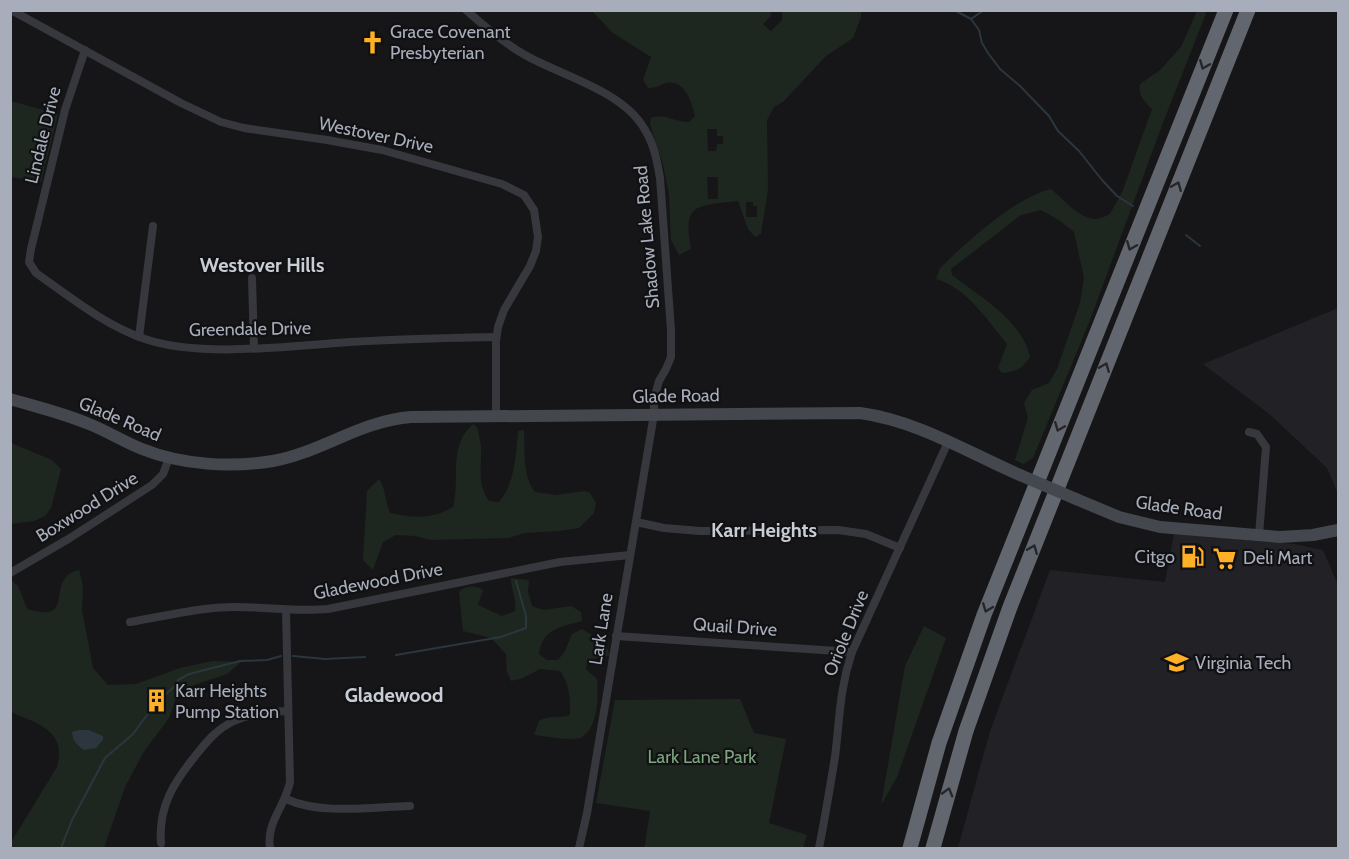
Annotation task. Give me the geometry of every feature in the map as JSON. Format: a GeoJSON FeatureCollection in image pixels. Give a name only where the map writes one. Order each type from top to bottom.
{"type":"FeatureCollection","features":[{"type":"Feature","properties":{"kind":"highway"},"geometry":{"type":"LineString","coordinates":[[910,849],[939,743],[984,615],[1226,10]]}},
{"type":"Feature","properties":{"kind":"highway"},"geometry":{"type":"LineString","coordinates":[[933,849],[966,731],[1010,607],[1248,10]]}},
{"type":"Feature","properties":{"kind":"street","name":"Westover Drive"},"geometry":{"type":"LineString","coordinates":[[11,10],[181,103],[227,124],[382,150],[501,184],[522,194],[531,203],[536,214],[538,233],[536,250],[529,268],[504,310],[496,337],[496,416]]}},
{"type":"Feature","properties":{"kind":"street","name":"Shadow Lake Road"},"geometry":{"type":"LineString","coordinates":[[466,10],[505,43],[526,56],[613,98],[631,111],[645,129],[656,155],[660,178],[671,330],[671,357],[658,381],[654,399],[654,414]]}},
{"type":"Feature","properties":{"kind":"street","name":"Lindale Drive"},"geometry":{"type":"LineString","coordinates":[[30,263],[31,249],[65,110],[85,50]]}},
{"type":"Feature","properties":{"kind":"street"},"geometry":{"type":"LineString","coordinates":[[139,337],[153,226]]}},
{"type":"Feature","properties":{"kind":"street","name":"Greendale Drive"},"geometry":{"type":"LineString","coordinates":[[30,263],[36,273],[109,322],[139,337],[181,346],[254,348],[397,339],[496,337]]}},
{"type":"Feature","properties":{"kind":"street"},"geometry":{"type":"LineString","coordinates":[[252,278],[254,348]]}},
{"type":"Feature","properties":{"kind":"street","name":"Glade Road"},"geometry":{"type":"LineString","coordinates":[[10,399],[89,424],[130,444],[169,458],[204,463],[242,464],[270,461],[307,452],[351,432],[388,420],[411,417],[860,413],[902,421],[926,430],[1020,475],[1113,515],[1145,524],[1259,535],[1299,536],[1338,532]]}},
{"type":"Feature","properties":{"kind":"street","name":"Lark Lane"},"geometry":{"type":"LineString","coordinates":[[579,849],[654,414]]}},
{"type":"Feature","properties":{"kind":"street"},"geometry":{"type":"LineString","coordinates":[[1249,432],[1257,434],[1266,447],[1259,535]]}},
{"type":"Feature","properties":{"kind":"street","name":"Oriole Drive"},"geometry":{"type":"LineString","coordinates":[[819,849],[835,755],[840,694],[852,652],[948,442]]}},
{"type":"Feature","properties":{"kind":"street","name":"Boxwood Drive"},"geometry":{"type":"LineString","coordinates":[[10,573],[70,538],[152,485],[163,474],[169,458]]}},
{"type":"Feature","properties":{"kind":"street"},"geometry":{"type":"LineString","coordinates":[[636,522],[691,531],[844,530],[866,534],[900,548]]}},
{"type":"Feature","properties":{"kind":"street","name":"Gladewood Drive"},"geometry":{"type":"LineString","coordinates":[[130,622],[209,609],[242,607],[286,610],[328,609],[560,562],[630,555]]}},
{"type":"Feature","properties":{"kind":"street"},"geometry":{"type":"LineString","coordinates":[[270,849],[269,833],[272,821],[286,799],[290,782],[286,610]]}},
{"type":"Feature","properties":{"kind":"street","name":"Quail Drive"},"geometry":{"type":"LineString","coordinates":[[616,636],[852,652]]}},
{"type":"Feature","properties":{"kind":"street"},"geometry":{"type":"LineString","coordinates":[[161,843],[162,815],[169,794],[177,778],[211,736],[227,724],[246,716],[288,711]]}},
{"type":"Feature","properties":{"kind":"street"},"geometry":{"type":"LineString","coordinates":[[286,799],[306,806],[322,808],[410,806]]}},
{"type":"Feature","properties":{"kind":"shaded area"},"geometry":{"type":"Polygon","coordinates":[[[1338,308],[1338,494],[1327,468],[1268,413],[1203,364],[1338,308]]]}},
{"type":"Feature","properties":{"kind":"shaded area","name":"Virginia Tech"},"geometry":{"type":"Polygon","coordinates":[[[1174,534],[1294,544],[1323,550],[1338,585],[1338,848],[958,848],[990,731],[1050,570],[1165,582],[1174,534]]]}},
{"type":"Feature","properties":{"kind":"shaded area"},"geometry":{"type":"Polygon","coordinates":[[[89,730],[103,736],[103,740],[96,748],[84,750],[72,735],[72,732],[89,730]]]}},
{"type":"Feature","properties":{"kind":"green space"},"geometry":{"type":"Polygon","coordinates":[[[592,11],[770,11],[771,16],[763,24],[771,31],[782,20],[782,11],[861,11],[853,38],[826,56],[783,102],[774,107],[767,120],[768,189],[761,234],[755,237],[748,229],[738,201],[703,206],[691,214],[689,234],[691,249],[679,255],[671,240],[669,194],[663,165],[650,124],[651,118],[656,117],[689,122],[695,116],[694,111],[690,99],[683,88],[678,85],[666,83],[648,88],[643,80],[651,57],[613,33],[592,11]],[[707,129],[708,151],[716,151],[717,144],[723,144],[723,136],[717,136],[717,129],[707,129]],[[707,177],[708,199],[718,199],[718,177],[707,177]],[[746,202],[746,217],[757,217],[757,206],[753,206],[753,202],[746,202]]]}},
{"type":"Feature","properties":{"kind":"green space"},"geometry":{"type":"Polygon","coordinates":[[[1197,11],[1207,11],[1090,320],[1033,458],[1023,464],[1015,460],[1028,418],[1024,403],[1032,390],[1049,383],[1057,369],[1080,303],[1084,278],[1074,232],[1041,210],[1021,215],[951,269],[952,275],[1009,321],[1026,344],[1030,357],[1021,367],[1011,372],[1002,373],[998,368],[1007,344],[966,297],[947,283],[936,279],[940,268],[1006,211],[1050,189],[1083,216],[1096,219],[1110,214],[1123,190],[1152,109],[1141,95],[1140,84],[1160,70],[1181,47],[1197,11]]]}},
{"type":"Feature","properties":{"kind":"green space"},"geometry":{"type":"Polygon","coordinates":[[[11,101],[58,114],[41,182],[11,177],[11,101]]]}},
{"type":"Feature","properties":{"kind":"green space"},"geometry":{"type":"Polygon","coordinates":[[[473,424],[477,427],[481,445],[482,484],[489,501],[499,502],[504,495],[514,468],[518,431],[524,430],[526,470],[535,492],[556,495],[585,491],[590,493],[596,503],[594,513],[579,528],[525,533],[508,538],[430,540],[416,536],[396,535],[383,542],[373,570],[363,560],[367,491],[379,479],[390,513],[398,515],[429,516],[453,507],[457,453],[465,433],[473,424]]]}},
{"type":"Feature","properties":{"kind":"green space"},"geometry":{"type":"Polygon","coordinates":[[[11,443],[52,460],[61,469],[51,508],[45,516],[34,521],[11,524],[11,443]]]}},
{"type":"Feature","properties":{"kind":"green space"},"geometry":{"type":"Polygon","coordinates":[[[79,570],[83,586],[82,610],[93,668],[108,685],[136,684],[180,668],[213,661],[241,662],[227,674],[178,692],[169,718],[143,753],[125,787],[104,848],[11,848],[10,844],[57,767],[59,755],[58,744],[48,730],[11,712],[11,580],[18,586],[27,609],[52,611],[57,606],[63,582],[69,575],[79,570]]]}},
{"type":"Feature","properties":{"kind":"green space"},"geometry":{"type":"Polygon","coordinates":[[[511,578],[529,580],[528,592],[532,606],[543,610],[571,606],[581,612],[582,621],[553,630],[544,639],[539,654],[547,660],[558,660],[565,651],[572,634],[582,629],[605,643],[610,655],[588,660],[586,669],[597,679],[597,702],[592,726],[582,737],[566,739],[534,735],[539,721],[570,715],[568,686],[560,671],[540,669],[523,678],[511,681],[507,672],[506,654],[491,638],[463,631],[459,592],[471,587],[483,590],[478,605],[502,616],[515,611],[511,578]]]}},
{"type":"Feature","properties":{"kind":"green space"},"geometry":{"type":"Polygon","coordinates":[[[924,626],[946,638],[897,777],[881,805],[905,666],[924,626]]]}},
{"type":"Feature","properties":{"kind":"green space","name":"Lark Lane Park"},"geometry":{"type":"Polygon","coordinates":[[[740,699],[754,733],[786,739],[769,823],[807,835],[803,848],[643,848],[650,811],[596,803],[615,700],[740,699]]]}},
{"type":"Feature","properties":{"kind":"waterway"},"geometry":{"type":"LineString","coordinates":[[954,10],[971,19],[979,30],[982,43],[1000,69],[1049,116],[1058,131],[1079,151],[1117,196],[1133,206]]}},
{"type":"Feature","properties":{"kind":"waterway"},"geometry":{"type":"LineString","coordinates":[[971,19],[984,10]]}},
{"type":"Feature","properties":{"kind":"waterway"},"geometry":{"type":"LineString","coordinates":[[1186,235],[1200,246]]}},
{"type":"Feature","properties":{"kind":"waterway"},"geometry":{"type":"LineString","coordinates":[[396,655],[501,637],[526,628],[526,616],[516,581]]}},
{"type":"Feature","properties":{"kind":"waterway"},"geometry":{"type":"LineString","coordinates":[[61,848],[72,820],[105,758],[133,734],[155,704],[175,686],[178,680],[189,674],[240,661],[267,660],[281,656]]}},
{"type":"Feature","properties":{"kind":"waterway"},"geometry":{"type":"LineString","coordinates":[[293,656],[325,659],[365,657]]}},
{"type":"Feature","properties":{"kind":"place","name":"Grace Covenant Presbyterian"},"geometry":{"type":"Point","coordinates":[372,42]}},
{"type":"Feature","properties":{"kind":"place","name":"Citgo"},"geometry":{"type":"Point","coordinates":[1193,557]}},
{"type":"Feature","properties":{"kind":"place","name":"Deli Mart"},"geometry":{"type":"Point","coordinates":[1225,558]}},
{"type":"Feature","properties":{"kind":"place","name":"Virginia Tech"},"geometry":{"type":"Point","coordinates":[1177,663]}},
{"type":"Feature","properties":{"kind":"place","name":"Karr Heights Pump Station"},"geometry":{"type":"Point","coordinates":[157,701]}},
{"type":"Feature","properties":{"kind":"district","name":"Westover Hills"},"geometry":{"type":"Point","coordinates":[262,265]}},
{"type":"Feature","properties":{"kind":"district","name":"Karr Heights"},"geometry":{"type":"Point","coordinates":[764,530]}},
{"type":"Feature","properties":{"kind":"district","name":"Gladewood"},"geometry":{"type":"Point","coordinates":[394,695]}}]}
